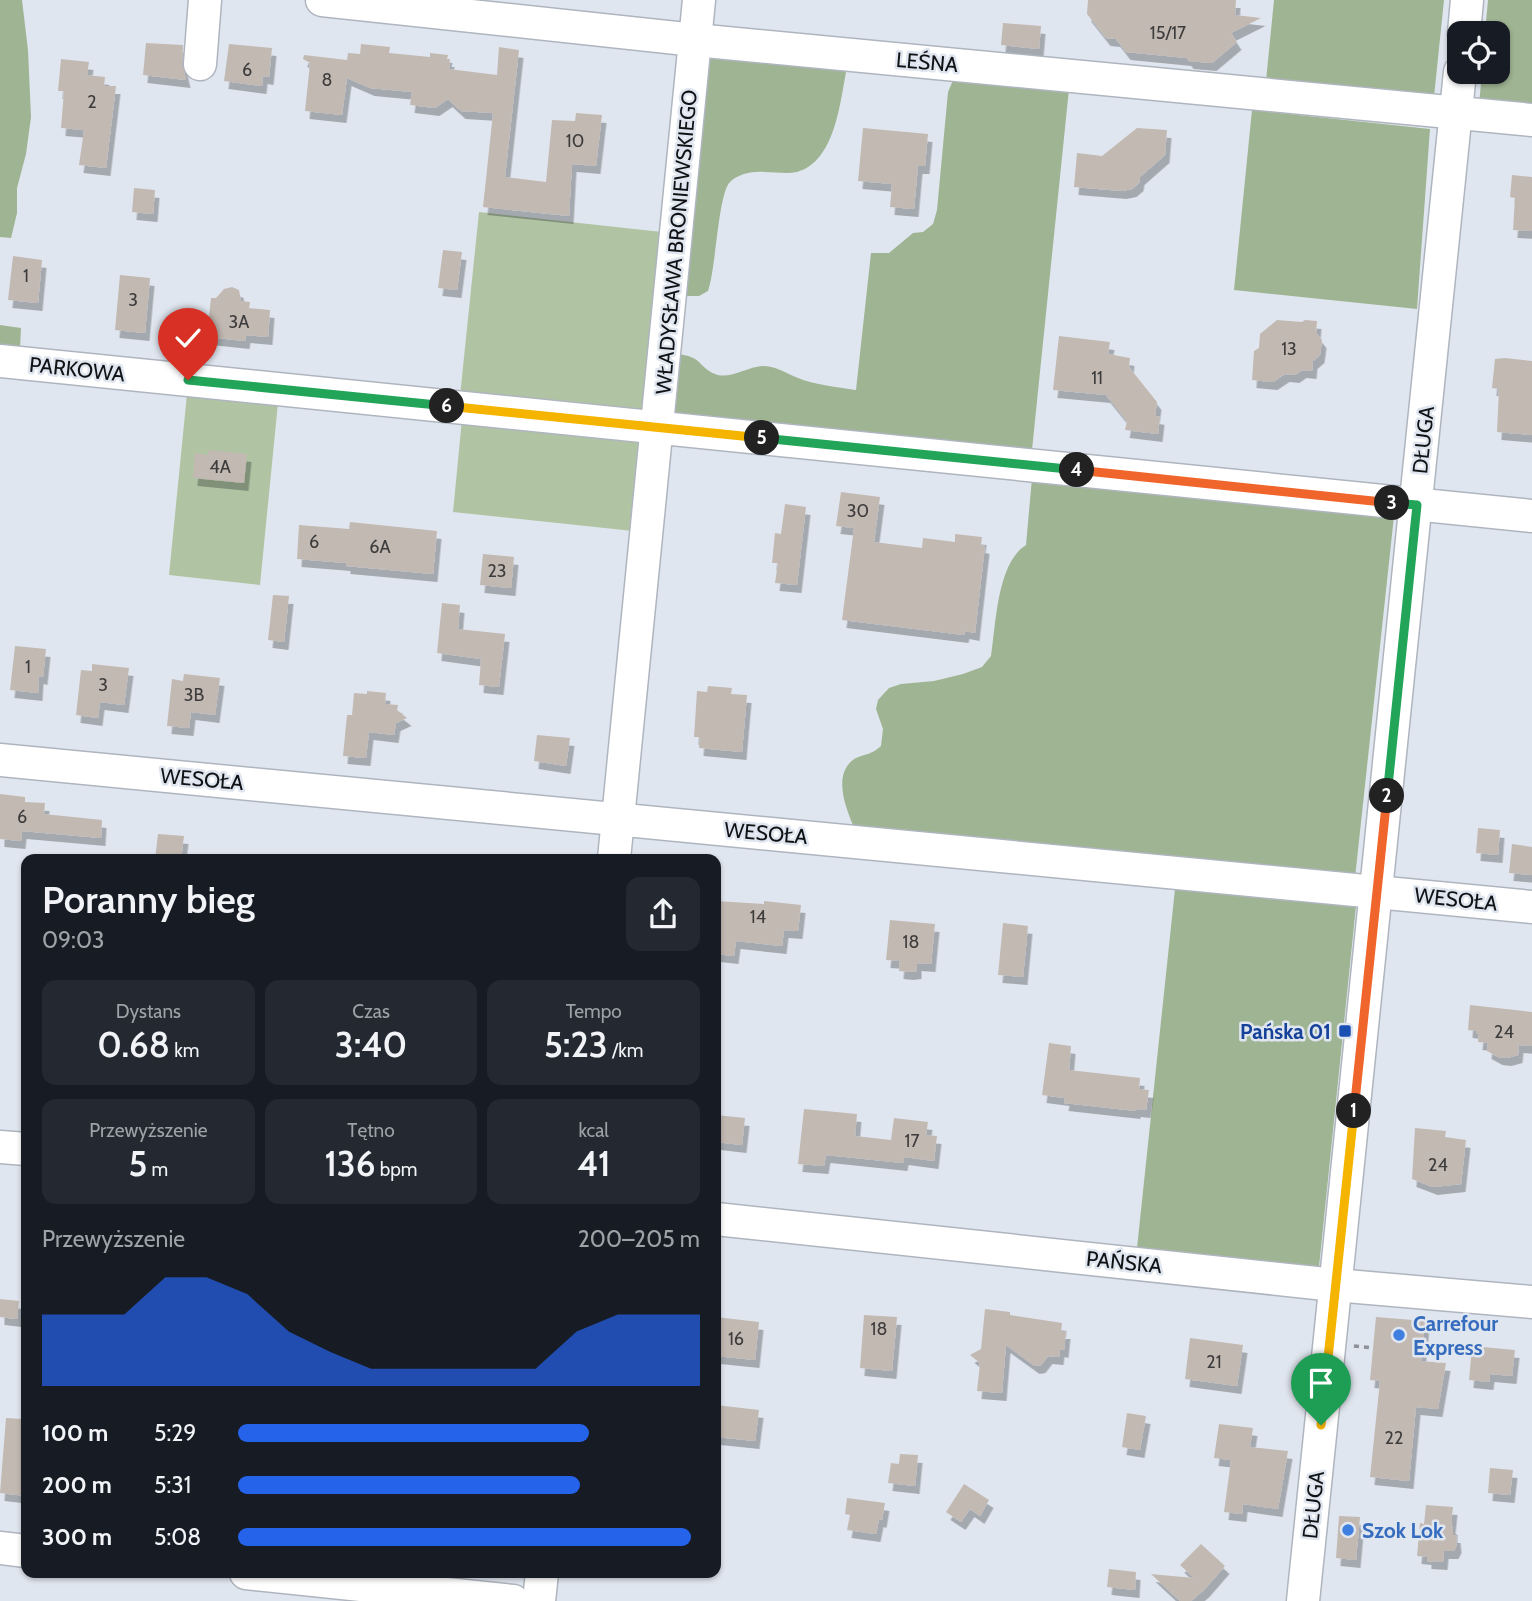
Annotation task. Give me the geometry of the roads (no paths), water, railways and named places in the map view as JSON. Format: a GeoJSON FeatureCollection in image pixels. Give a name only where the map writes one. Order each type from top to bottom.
{"type":"FeatureCollection","features":[{"type":"Feature","properties":{"kind":"street"},"geometry":{"type":"LineString","coordinates":[[200,64],[205,0]]}},
{"type":"Feature","properties":{"kind":"street","name":"LEŚNA"},"geometry":{"type":"LineString","coordinates":[[322,0],[695,40],[1532,120]]}},
{"type":"Feature","properties":{"kind":"street","name":"WŁADYSŁAWA BRONIEWSKIEGO"},"geometry":{"type":"LineString","coordinates":[[614,854],[699,0]]}},
{"type":"Feature","properties":{"kind":"street"},"geometry":{"type":"LineString","coordinates":[[1465,21],[1467,0]]}},
{"type":"Feature","properties":{"kind":"street","name":"DŁUGA"},"geometry":{"type":"LineString","coordinates":[[1303,1601],[1459,84]]}},
{"type":"Feature","properties":{"kind":"street","name":"PARKOWA"},"geometry":{"type":"LineString","coordinates":[[0,361],[1532,516]]}},
{"type":"Feature","properties":{"kind":"street","name":"WESOŁA"},"geometry":{"type":"LineString","coordinates":[[0,760],[1532,907]]}},
{"type":"Feature","properties":{"kind":"street"},"geometry":{"type":"LineString","coordinates":[[0,1147],[21,1149]]}},
{"type":"Feature","properties":{"kind":"street","name":"PAŃSKA"},"geometry":{"type":"LineString","coordinates":[[721,1220],[1335,1285],[1532,1302]]}},
{"type":"Feature","properties":{"kind":"street"},"geometry":{"type":"LineString","coordinates":[[0,1548],[21,1550]]}},
{"type":"Feature","properties":{"kind":"street"},"geometry":{"type":"LineString","coordinates":[[294,1578],[513,1601]]}},
{"type":"Feature","properties":{"kind":"street"},"geometry":{"type":"LineString","coordinates":[[539,1601],[541,1578]]}},
{"type":"Feature","properties":{"kind":"place","name":"Pańska 01"},"geometry":{"type":"Point","coordinates":[1345,1031]}},
{"type":"Feature","properties":{"kind":"place","name":"Carrefour Express"},"geometry":{"type":"Point","coordinates":[1399,1335]}},
{"type":"Feature","properties":{"kind":"place","name":"Szok Lok"},"geometry":{"type":"Point","coordinates":[1348,1530]}}]}
